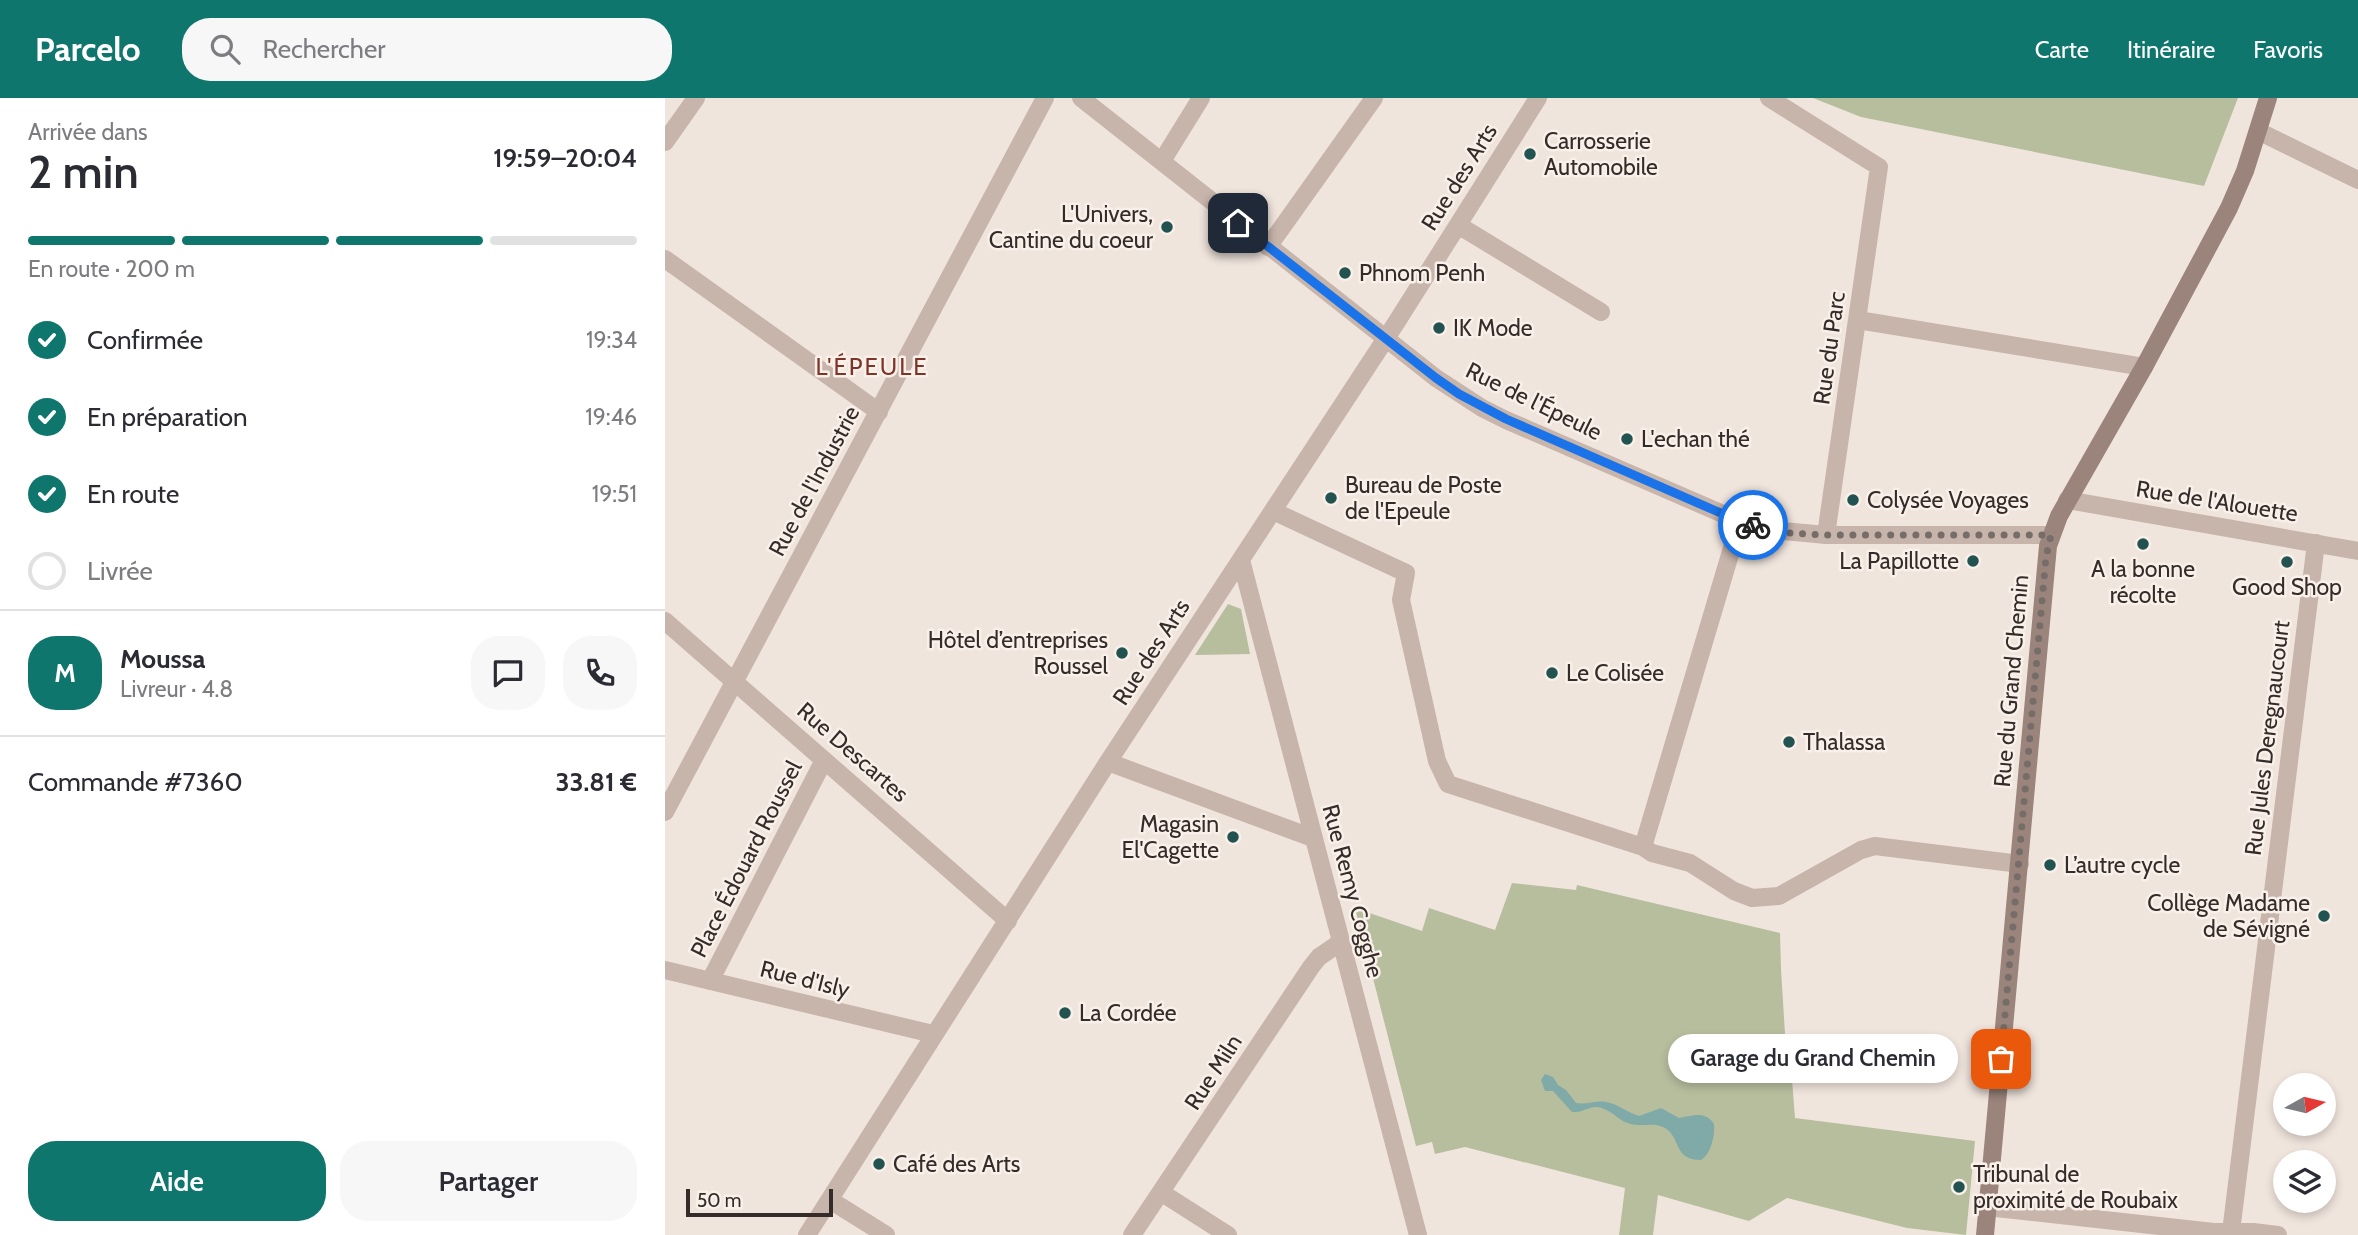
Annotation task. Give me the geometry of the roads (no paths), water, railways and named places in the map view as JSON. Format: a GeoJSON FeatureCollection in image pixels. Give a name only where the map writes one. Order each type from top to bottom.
{"type":"FeatureCollection","features":[{"type":"Feature","properties":{"kind":"main road","name":"Rue du Grand Chemin"},"geometry":{"type":"LineString","coordinates":[[1985,1235],[2046,557],[2051,535],[2067,499],[2144,367],[2229,208],[2268,98]]}},
{"type":"Feature","properties":{"kind":"street"},"geometry":{"type":"LineString","coordinates":[[665,142],[696,98]]}},
{"type":"Feature","properties":{"kind":"street","name":"Rue de l'Industrie"},"geometry":{"type":"LineString","coordinates":[[665,813],[1045,98]]}},
{"type":"Feature","properties":{"kind":"street","name":"Rue de l'Épeule"},"geometry":{"type":"LineString","coordinates":[[1081,98],[1436,378],[1482,408],[1740,521],[1772,530],[1826,535],[2051,535]]}},
{"type":"Feature","properties":{"kind":"street"},"geometry":{"type":"LineString","coordinates":[[1162,161],[1201,98]]}},
{"type":"Feature","properties":{"kind":"street"},"geometry":{"type":"LineString","coordinates":[[1268,247],[1374,98]]}},
{"type":"Feature","properties":{"kind":"street","name":"Rue des Arts"},"geometry":{"type":"LineString","coordinates":[[807,1235],[933,1034],[1386,338],[1538,98]]}},
{"type":"Feature","properties":{"kind":"street","name":"Rue du Parc"},"geometry":{"type":"LineString","coordinates":[[1769,98],[1879,167],[1826,535]]}},
{"type":"Feature","properties":{"kind":"street"},"geometry":{"type":"LineString","coordinates":[[2257,131],[2358,180]]}},
{"type":"Feature","properties":{"kind":"street"},"geometry":{"type":"LineString","coordinates":[[1458,225],[1601,312]]}},
{"type":"Feature","properties":{"kind":"street"},"geometry":{"type":"LineString","coordinates":[[665,259],[879,412]]}},
{"type":"Feature","properties":{"kind":"street"},"geometry":{"type":"LineString","coordinates":[[1858,320],[2144,367]]}},
{"type":"Feature","properties":{"kind":"street","name":"Rue de l'Alouette"},"geometry":{"type":"LineString","coordinates":[[2067,499],[2358,551]]}},
{"type":"Feature","properties":{"kind":"street"},"geometry":{"type":"LineString","coordinates":[[1273,511],[1406,573],[1401,600],[1437,761],[1448,784],[1643,847],[1652,853],[1690,863],[1734,891],[1752,898],[1779,896],[1861,850],[1875,846],[2020,864]]}},
{"type":"Feature","properties":{"kind":"street"},"geometry":{"type":"LineString","coordinates":[[1643,847],[1740,521]]}},
{"type":"Feature","properties":{"kind":"street","name":"Rue Jules Deregnaucourt"},"geometry":{"type":"LineString","coordinates":[[2231,1232],[2316,542]]}},
{"type":"Feature","properties":{"kind":"street","name":"Rue Remy Cogghe"},"geometry":{"type":"LineString","coordinates":[[1241,560],[1418,1235]]}},
{"type":"Feature","properties":{"kind":"street","name":"Rue Descartes"},"geometry":{"type":"LineString","coordinates":[[665,621],[1008,921]]}},
{"type":"Feature","properties":{"kind":"street","name":"Place Édouard Roussel"},"geometry":{"type":"LineString","coordinates":[[710,981],[824,760]]}},
{"type":"Feature","properties":{"kind":"street"},"geometry":{"type":"LineString","coordinates":[[1108,762],[1313,838]]}},
{"type":"Feature","properties":{"kind":"street","name":"Rue Miln"},"geometry":{"type":"LineString","coordinates":[[1132,1235],[1311,967],[1326,951],[1341,942]]}},
{"type":"Feature","properties":{"kind":"street","name":"Rue d'Isly"},"geometry":{"type":"LineString","coordinates":[[665,971],[933,1034]]}},
{"type":"Feature","properties":{"kind":"street"},"geometry":{"type":"LineString","coordinates":[[1162,1193],[1228,1235]]}},
{"type":"Feature","properties":{"kind":"street"},"geometry":{"type":"LineString","coordinates":[[830,1200],[885,1235]]}},
{"type":"Feature","properties":{"kind":"street"},"geometry":{"type":"LineString","coordinates":[[1987,1207],[2214,1233],[2278,1235]]}},
{"type":"Feature","properties":{"kind":"water"},"geometry":{"type":"Polygon","coordinates":[[[1545,1074],[1553,1077],[1576,1103],[1606,1102],[1639,1116],[1661,1108],[1679,1118],[1698,1115],[1707,1117],[1714,1124],[1710,1149],[1701,1160],[1692,1159],[1681,1152],[1673,1136],[1663,1127],[1631,1124],[1598,1107],[1572,1112],[1553,1091],[1545,1091],[1541,1080],[1545,1074]]]}},
{"type":"Feature","properties":{"kind":"place","name":"Carrosserie Automobile"},"geometry":{"type":"Point","coordinates":[1530,154]}},
{"type":"Feature","properties":{"kind":"place","name":"L'Univers, Cantine du coeur"},"geometry":{"type":"Point","coordinates":[1167,227]}},
{"type":"Feature","properties":{"kind":"place","name":"Phnom Penh"},"geometry":{"type":"Point","coordinates":[1345,273]}},
{"type":"Feature","properties":{"kind":"place","name":"IK Mode"},"geometry":{"type":"Point","coordinates":[1439,328]}},
{"type":"Feature","properties":{"kind":"place","name":"L'echan thé"},"geometry":{"type":"Point","coordinates":[1627,439]}},
{"type":"Feature","properties":{"kind":"place","name":"Bureau de Poste de l'Epeule"},"geometry":{"type":"Point","coordinates":[1331,498]}},
{"type":"Feature","properties":{"kind":"place","name":"Colysée Voyages"},"geometry":{"type":"Point","coordinates":[1853,500]}},
{"type":"Feature","properties":{"kind":"place","name":"A la bonne récolte"},"geometry":{"type":"Point","coordinates":[2143,544]}},
{"type":"Feature","properties":{"kind":"place","name":"La Papillotte"},"geometry":{"type":"Point","coordinates":[1973,561]}},
{"type":"Feature","properties":{"kind":"place","name":"Good Shop"},"geometry":{"type":"Point","coordinates":[2287,562]}},
{"type":"Feature","properties":{"kind":"place","name":"Hôtel d’entreprises Roussel"},"geometry":{"type":"Point","coordinates":[1122,653]}},
{"type":"Feature","properties":{"kind":"place","name":"Le Colisée"},"geometry":{"type":"Point","coordinates":[1552,673]}},
{"type":"Feature","properties":{"kind":"place","name":"Thalassa"},"geometry":{"type":"Point","coordinates":[1789,742]}},
{"type":"Feature","properties":{"kind":"place","name":"Magasin El'Cagette"},"geometry":{"type":"Point","coordinates":[1233,837]}},
{"type":"Feature","properties":{"kind":"place","name":"L’autre cycle"},"geometry":{"type":"Point","coordinates":[2050,865]}},
{"type":"Feature","properties":{"kind":"place","name":"Collège Madame de Sévigné"},"geometry":{"type":"Point","coordinates":[2324,916]}},
{"type":"Feature","properties":{"kind":"place","name":"La Cordée"},"geometry":{"type":"Point","coordinates":[1065,1013]}},
{"type":"Feature","properties":{"kind":"place","name":"Garage du Grand Chemin"},"geometry":{"type":"Point","coordinates":[2001,1059]}},
{"type":"Feature","properties":{"kind":"place","name":"Café des Arts"},"geometry":{"type":"Point","coordinates":[879,1164]}},
{"type":"Feature","properties":{"kind":"place","name":"Tribunal de proximité de Roubaix"},"geometry":{"type":"Point","coordinates":[1959,1187]}},
{"type":"Feature","properties":{"kind":"district","name":"L'ÉPEULE"},"geometry":{"type":"Point","coordinates":[872,366]}}]}
